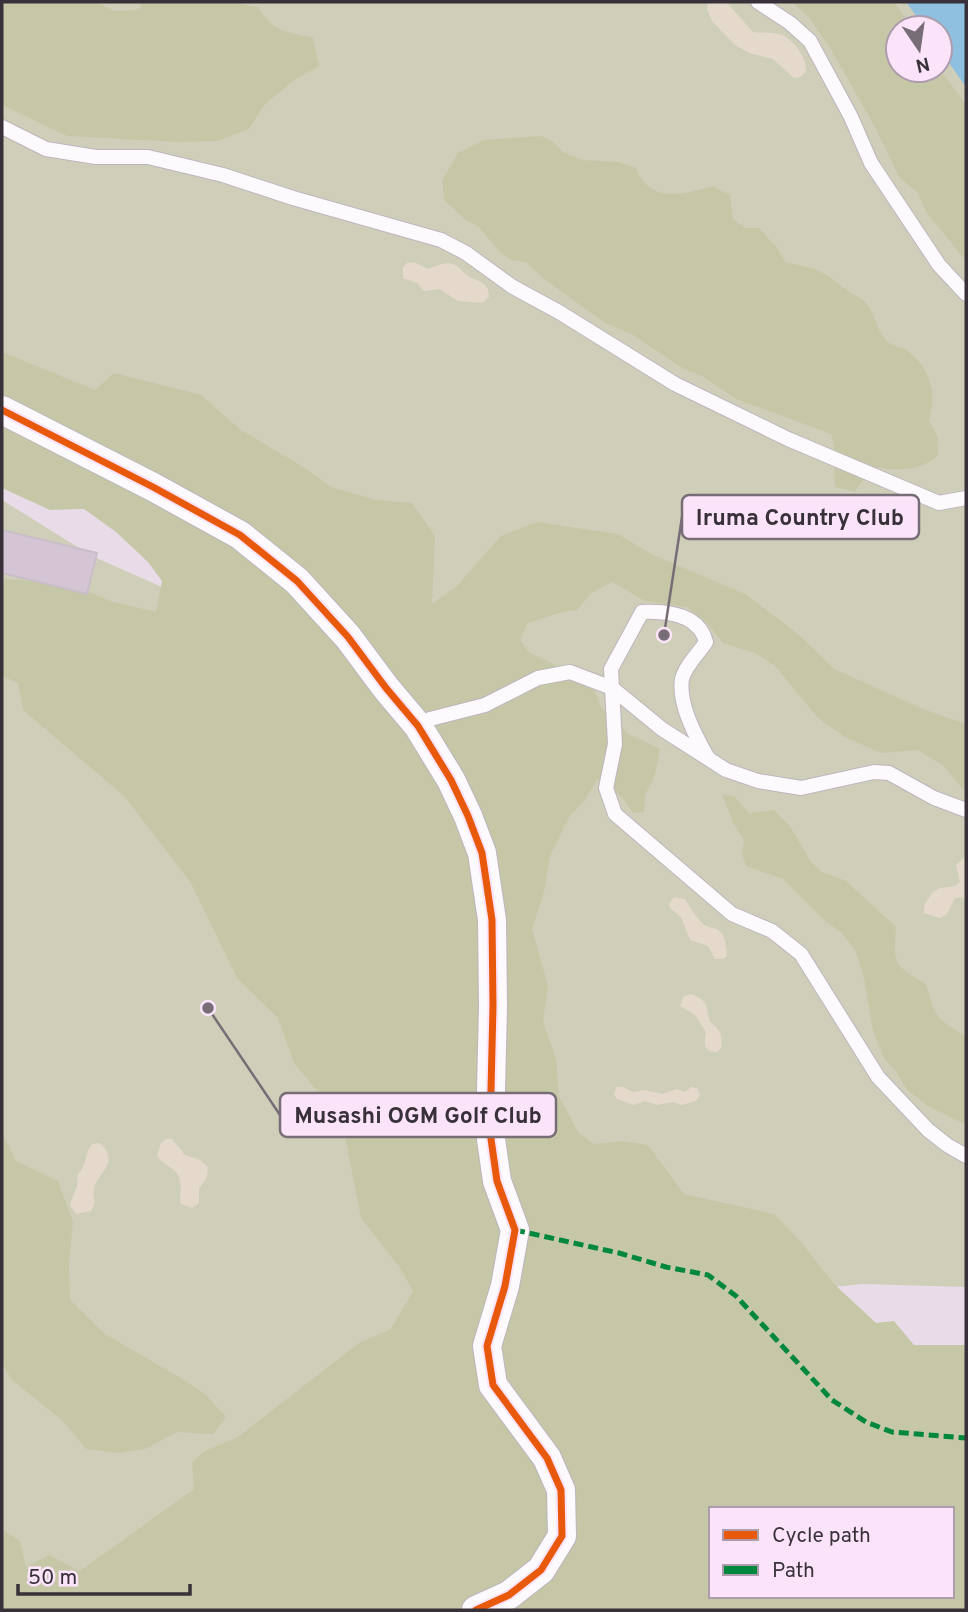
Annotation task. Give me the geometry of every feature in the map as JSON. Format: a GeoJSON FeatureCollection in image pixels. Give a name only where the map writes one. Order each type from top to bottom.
{"type":"FeatureCollection","features":[{"type":"Feature","properties":{"kind":"street"},"geometry":{"type":"LineString","coordinates":[[2,410],[153,486],[240,535],[297,581],[348,637],[418,726],[451,780],[468,816],[482,853],[492,920],[490,1132],[497,1181],[516,1230],[505,1286],[487,1346],[493,1385],[547,1458],[561,1490],[562,1536],[541,1570],[509,1595],[477,1610]]}},
{"type":"Feature","properties":{"kind":"lane"},"geometry":{"type":"LineString","coordinates":[[758,2],[790,23],[810,41],[871,163],[939,265],[966,294]]}},
{"type":"Feature","properties":{"kind":"lane"},"geometry":{"type":"LineString","coordinates":[[2,127],[46,149],[96,157],[148,157],[223,175],[441,240],[466,253],[513,287],[559,312],[675,384],[788,439],[939,503],[966,498]]}},
{"type":"Feature","properties":{"kind":"lane"},"geometry":{"type":"LineString","coordinates":[[708,758],[693,732],[684,702],[682,679],[706,642],[703,632],[682,616],[660,611],[642,612],[611,669],[616,727],[606,788],[615,814],[732,914],[772,931],[801,954],[878,1077],[928,1130],[966,1156]]}},
{"type":"Feature","properties":{"kind":"lane"},"geometry":{"type":"LineString","coordinates":[[418,726],[430,719],[485,705],[538,678],[570,672],[612,688],[662,729],[726,770],[758,781],[801,788],[874,772],[889,773],[934,798],[966,810]]}},
{"type":"Feature","properties":{"kind":"green space"},"geometry":{"type":"Polygon","coordinates":[[[2,2],[966,2],[966,1287],[862,1284],[783,1293],[541,1218],[507,934],[2,396],[2,2]]]}},
{"type":"Feature","properties":{"kind":"green space"},"geometry":{"type":"Polygon","coordinates":[[[2,2],[95,2],[115,11],[139,10],[142,2],[229,2],[258,7],[275,26],[313,38],[319,66],[293,81],[264,105],[249,129],[217,141],[179,142],[67,136],[2,105],[2,2]]]}},
{"type":"Feature","properties":{"kind":"green space"},"geometry":{"type":"Polygon","coordinates":[[[792,2],[895,2],[902,14],[884,14],[884,84],[951,84],[966,104],[966,261],[927,213],[917,192],[899,177],[875,127],[829,46],[808,16],[792,2]]]}},
{"type":"Feature","properties":{"kind":"green space"},"geometry":{"type":"Polygon","coordinates":[[[541,136],[554,142],[563,152],[582,160],[619,162],[636,168],[642,179],[659,192],[679,194],[713,186],[730,195],[733,219],[745,228],[759,228],[786,263],[820,272],[866,303],[886,340],[914,357],[930,381],[932,400],[929,421],[937,435],[938,455],[918,467],[879,467],[862,481],[855,492],[835,487],[831,434],[736,399],[633,335],[605,323],[544,279],[526,262],[511,260],[500,252],[478,226],[467,221],[445,201],[442,181],[458,153],[484,140],[541,136]]]}},
{"type":"Feature","properties":{"kind":"green space"},"geometry":{"type":"Polygon","coordinates":[[[2,352],[95,390],[114,373],[201,395],[241,430],[305,468],[331,487],[376,500],[412,503],[435,536],[432,604],[457,586],[501,536],[537,522],[618,534],[653,555],[745,594],[798,634],[834,669],[923,709],[966,724],[966,793],[943,765],[917,750],[881,753],[845,737],[818,718],[775,666],[755,653],[723,643],[707,623],[687,607],[645,601],[612,582],[591,593],[577,610],[528,623],[520,639],[528,652],[594,690],[601,707],[628,734],[660,749],[655,775],[645,795],[644,812],[633,813],[622,797],[597,779],[585,800],[569,817],[550,856],[544,892],[532,929],[548,986],[543,1022],[556,1059],[559,1096],[578,1132],[594,1144],[623,1141],[648,1145],[684,1194],[774,1214],[802,1243],[833,1283],[876,1323],[894,1321],[914,1345],[966,1345],[966,1610],[2,1610],[2,1529],[20,1541],[26,1567],[49,1555],[80,1571],[194,1489],[192,1462],[205,1451],[238,1437],[359,1343],[391,1329],[413,1291],[400,1268],[361,1218],[342,1121],[294,1063],[278,1018],[237,978],[191,883],[125,797],[23,710],[18,683],[2,676],[2,579],[67,583],[113,602],[156,612],[162,581],[148,562],[116,532],[84,509],[50,510],[2,488],[2,352]]]}},
{"type":"Feature","properties":{"kind":"green space"},"geometry":{"type":"Polygon","coordinates":[[[2,500],[92,556],[162,587],[488,1280],[213,1610],[2,1569],[2,500]]]}},
{"type":"Feature","properties":{"kind":"green space"},"geometry":{"type":"Polygon","coordinates":[[[722,794],[735,797],[749,813],[774,810],[790,826],[811,862],[822,872],[846,881],[896,927],[895,949],[898,963],[926,984],[938,1016],[966,1036],[966,1125],[928,1106],[907,1090],[895,1070],[885,1060],[873,1031],[864,978],[856,952],[841,932],[825,921],[783,879],[746,866],[742,854],[744,841],[722,794]]]}},
{"type":"Feature","properties":{"kind":"green space"},"geometry":{"type":"Polygon","coordinates":[[[2,1132],[16,1161],[58,1181],[73,1222],[69,1263],[70,1300],[105,1334],[206,1395],[226,1417],[213,1434],[177,1432],[145,1449],[119,1453],[86,1449],[64,1422],[12,1380],[2,1363],[2,1132]]]}},
{"type":"Feature","properties":{"kind":"sand"},"geometry":{"type":"Polygon","coordinates":[[[712,2],[727,3],[753,32],[775,33],[787,38],[802,56],[806,72],[794,78],[773,59],[749,53],[735,45],[712,21],[707,9],[712,2]]]}},
{"type":"Feature","properties":{"kind":"sand"},"geometry":{"type":"Polygon","coordinates":[[[414,262],[428,269],[447,263],[455,265],[468,276],[483,283],[489,297],[482,303],[458,301],[439,289],[424,291],[417,283],[403,278],[403,267],[414,262]]]}},
{"type":"Feature","properties":{"kind":"sand"},"geometry":{"type":"Polygon","coordinates":[[[966,856],[966,901],[962,897],[955,898],[947,914],[940,918],[924,913],[924,906],[934,891],[960,882],[956,865],[966,856]]]}},
{"type":"Feature","properties":{"kind":"sand"},"geometry":{"type":"Polygon","coordinates":[[[674,897],[685,899],[703,924],[720,931],[725,941],[727,956],[715,959],[708,946],[690,940],[681,917],[670,908],[669,904],[674,897]]]}},
{"type":"Feature","properties":{"kind":"sand"},"geometry":{"type":"Polygon","coordinates":[[[691,994],[704,1002],[710,1022],[720,1033],[721,1048],[717,1052],[707,1049],[706,1032],[695,1015],[680,1006],[684,996],[691,994]]]}},
{"type":"Feature","properties":{"kind":"sand"},"geometry":{"type":"Polygon","coordinates":[[[617,1087],[633,1092],[645,1090],[662,1094],[677,1089],[685,1092],[691,1087],[697,1088],[700,1095],[696,1101],[681,1105],[673,1102],[657,1105],[645,1101],[633,1105],[617,1099],[614,1094],[617,1087]]]}},
{"type":"Feature","properties":{"kind":"sand"},"geometry":{"type":"Polygon","coordinates":[[[172,1139],[185,1155],[200,1160],[208,1167],[207,1177],[199,1189],[199,1203],[192,1208],[181,1204],[178,1175],[157,1156],[161,1143],[172,1139]]]}},
{"type":"Feature","properties":{"kind":"sand"},"geometry":{"type":"Polygon","coordinates":[[[100,1143],[106,1150],[108,1162],[94,1189],[94,1204],[91,1211],[76,1214],[70,1205],[78,1174],[92,1144],[100,1143]]]}},
{"type":"Feature","properties":{"kind":"water"},"geometry":{"type":"Polygon","coordinates":[[[906,2],[966,2],[966,87],[954,70],[954,14],[915,14],[906,2]]]}},
{"type":"Feature","properties":{"kind":"building"},"geometry":{"type":"Polygon","coordinates":[[[2,530],[97,553],[87,594],[2,573],[2,530]]]}},
{"type":"Feature","properties":{"kind":"marked path"},"geometry":{"type":"LineString","coordinates":[[515,1230],[708,1275],[736,1296],[832,1400],[866,1422],[892,1432],[966,1438]]}},
{"type":"Feature","properties":{"kind":"cycle path"},"geometry":{"type":"LineString","coordinates":[[2,410],[240,535],[297,581],[348,637],[418,726],[451,780],[468,816],[482,853],[492,920],[490,1132],[497,1181],[515,1230],[505,1286],[487,1346],[493,1385],[547,1458],[561,1490],[562,1536],[541,1570],[509,1595],[476,1610]]}},
{"type":"Feature","properties":{"kind":"place","name":"Iruma Country Club"},"geometry":{"type":"Point","coordinates":[664,635]}},
{"type":"Feature","properties":{"kind":"place","name":"Musashi OGM Golf Club"},"geometry":{"type":"Point","coordinates":[208,1008]}}]}
